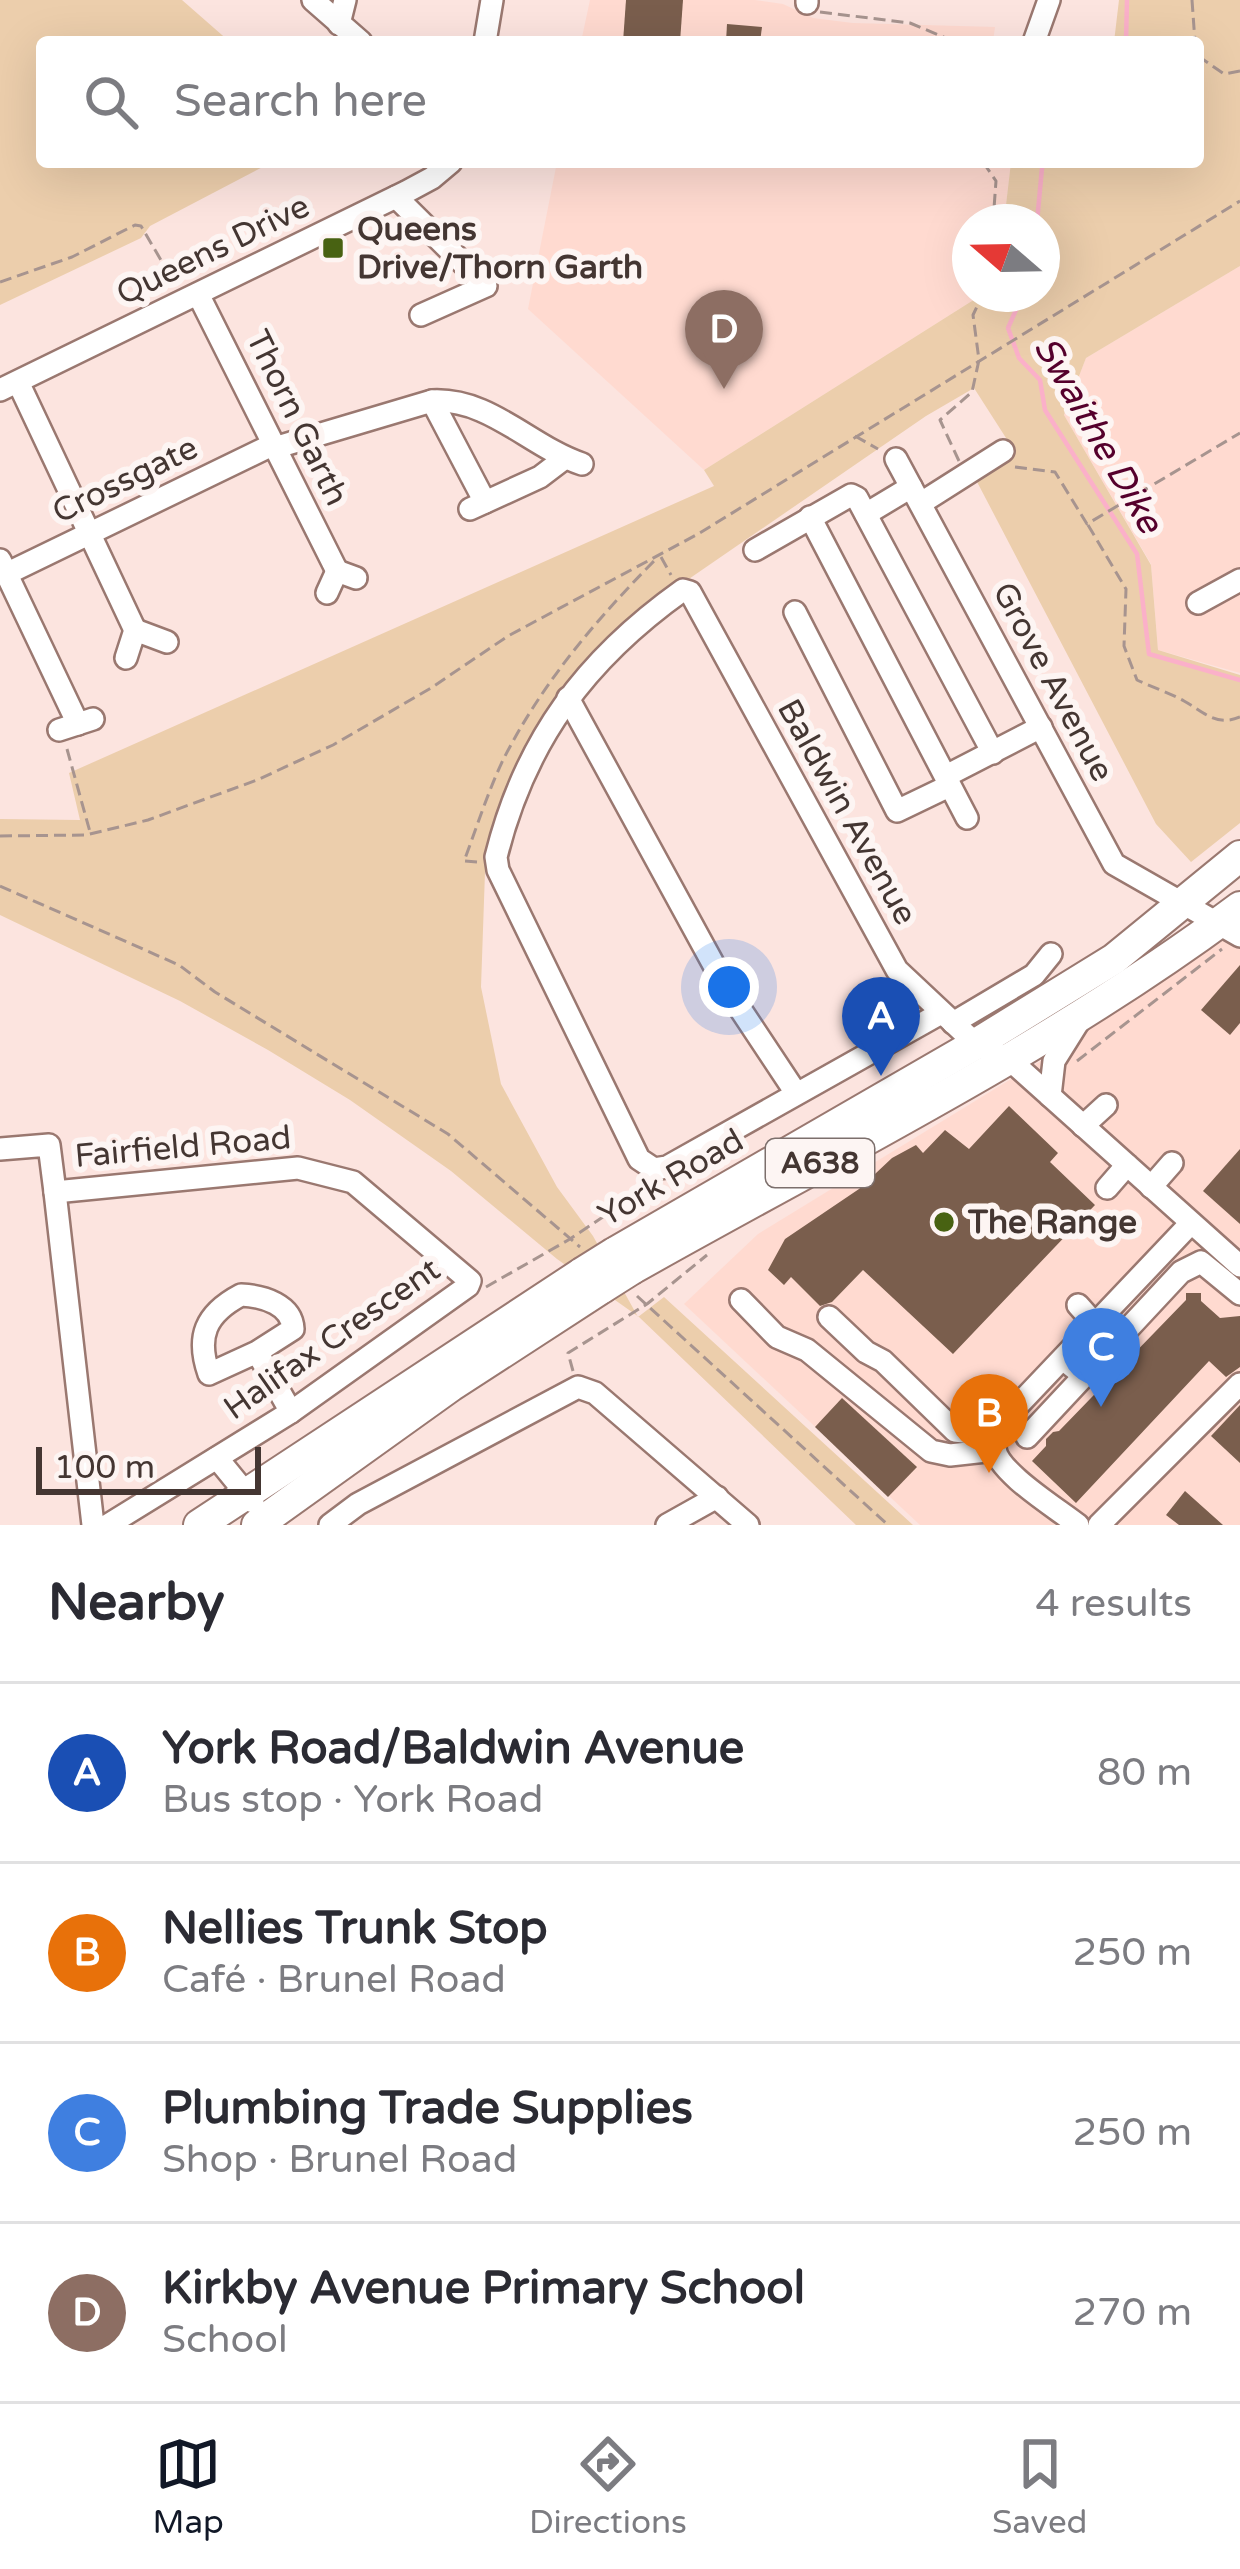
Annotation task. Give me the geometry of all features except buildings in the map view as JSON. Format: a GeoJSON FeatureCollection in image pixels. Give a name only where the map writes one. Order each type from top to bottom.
{"type":"FeatureCollection","features":[{"type":"Feature","properties":{"kind":"highway","name":"York Road"},"geometry":{"type":"LineString","coordinates":[[270,1522],[609,1272],[957,1027],[1114,959],[1240,856]]}},
{"type":"Feature","properties":{"kind":"highway","name":"York Road"},"geometry":{"type":"LineString","coordinates":[[199,1525],[609,1272],[1011,1060],[1233,922]]}},
{"type":"Feature","properties":{"kind":"street"},"geometry":{"type":"LineString","coordinates":[[313,0],[354,36]]}},
{"type":"Feature","properties":{"kind":"street"},"geometry":{"type":"LineString","coordinates":[[339,23],[345,0]]}},
{"type":"Feature","properties":{"kind":"street"},"geometry":{"type":"LineString","coordinates":[[485,36],[492,0]]}},
{"type":"Feature","properties":{"kind":"street"},"geometry":{"type":"LineString","coordinates":[[1047,31],[1049,0]]}},
{"type":"Feature","properties":{"kind":"street","name":"Queens Drive"},"geometry":{"type":"LineString","coordinates":[[9,386],[396,197],[444,168]]}},
{"type":"Feature","properties":{"kind":"street"},"geometry":{"type":"LineString","coordinates":[[396,197],[486,286],[422,315]]}},
{"type":"Feature","properties":{"kind":"street","name":"Thorn Garth"},"geometry":{"type":"LineString","coordinates":[[191,297],[346,574],[327,593]]}},
{"type":"Feature","properties":{"kind":"street"},"geometry":{"type":"LineString","coordinates":[[9,386],[90,534],[135,630],[126,658]]}},
{"type":"Feature","properties":{"kind":"street"},"geometry":{"type":"LineString","coordinates":[[432,400],[467,403],[573,461],[478,506],[432,400]]}},
{"type":"Feature","properties":{"kind":"street","name":"Crossgate"},"geometry":{"type":"LineString","coordinates":[[73,726],[3,567],[90,534],[273,447],[432,400]]}},
{"type":"Feature","properties":{"kind":"street"},"geometry":{"type":"LineString","coordinates":[[866,514],[967,475],[1004,451]]}},
{"type":"Feature","properties":{"kind":"street","name":"Grove Avenue"},"geometry":{"type":"LineString","coordinates":[[896,459],[1114,864],[1183,905],[1233,922]]}},
{"type":"Feature","properties":{"kind":"street"},"geometry":{"type":"LineString","coordinates":[[755,550],[851,495],[857,498],[993,753]]}},
{"type":"Feature","properties":{"kind":"street"},"geometry":{"type":"LineString","coordinates":[[810,517],[968,818]]}},
{"type":"Feature","properties":{"kind":"street"},"geometry":{"type":"LineString","coordinates":[[1198,604],[1240,580]]}},
{"type":"Feature","properties":{"kind":"street"},"geometry":{"type":"LineString","coordinates":[[683,591],[609,648],[568,698],[528,766],[499,843],[498,870],[639,1159],[661,1168],[796,1093],[957,1027],[1034,974],[1051,954]]}},
{"type":"Feature","properties":{"kind":"street","name":"Baldwin Avenue"},"geometry":{"type":"LineString","coordinates":[[683,591],[897,970],[957,1027],[1011,1060],[1240,1266]]}},
{"type":"Feature","properties":{"kind":"street"},"geometry":{"type":"LineString","coordinates":[[795,612],[897,811],[1041,727]]}},
{"type":"Feature","properties":{"kind":"street"},"geometry":{"type":"LineString","coordinates":[[135,630],[167,642]]}},
{"type":"Feature","properties":{"kind":"street"},"geometry":{"type":"LineString","coordinates":[[568,698],[727,989],[796,1093]]}},
{"type":"Feature","properties":{"kind":"street"},"geometry":{"type":"LineString","coordinates":[[1050,1096],[1054,1061],[1083,1015]]}},
{"type":"Feature","properties":{"kind":"street"},"geometry":{"type":"LineString","coordinates":[[1084,1126],[1106,1105]]}},
{"type":"Feature","properties":{"kind":"street"},"geometry":{"type":"LineString","coordinates":[[0,1149],[49,1145],[56,1192]]}},
{"type":"Feature","properties":{"kind":"street"},"geometry":{"type":"LineString","coordinates":[[1151,1187],[1172,1163]]}},
{"type":"Feature","properties":{"kind":"street"},"geometry":{"type":"LineString","coordinates":[[1107,1188],[1127,1166]]}},
{"type":"Feature","properties":{"kind":"street","name":"Fairfield Road"},"geometry":{"type":"LineString","coordinates":[[93,1525],[56,1192],[298,1168],[318,1170],[353,1182],[470,1281]]}},
{"type":"Feature","properties":{"kind":"street"},"geometry":{"type":"LineString","coordinates":[[1078,1525],[1004,1467],[996,1443],[1004,1420],[1191,1223]]}},
{"type":"Feature","properties":{"kind":"street"},"geometry":{"type":"LineString","coordinates":[[1027,1438],[1181,1272],[1201,1262],[1240,1294]]}},
{"type":"Feature","properties":{"kind":"street","name":"Halifax Crescent"},"geometry":{"type":"LineString","coordinates":[[108,1525],[291,1412],[470,1281]]}},
{"type":"Feature","properties":{"kind":"street"},"geometry":{"type":"LineString","coordinates":[[241,1295],[290,1313],[293,1329],[257,1352],[209,1374],[201,1345],[212,1314],[241,1295]]}},
{"type":"Feature","properties":{"kind":"street"},"geometry":{"type":"LineString","coordinates":[[741,1300],[777,1337],[807,1350],[931,1451],[950,1455],[996,1443]]}},
{"type":"Feature","properties":{"kind":"street"},"geometry":{"type":"LineString","coordinates":[[1078,1305],[1095,1324]]}},
{"type":"Feature","properties":{"kind":"street"},"geometry":{"type":"LineString","coordinates":[[829,1317],[955,1431],[996,1443]]}},
{"type":"Feature","properties":{"kind":"street"},"geometry":{"type":"LineString","coordinates":[[257,1352],[291,1412]]}},
{"type":"Feature","properties":{"kind":"street"},"geometry":{"type":"LineString","coordinates":[[1063,1359],[1084,1376]]}},
{"type":"Feature","properties":{"kind":"street"},"geometry":{"type":"LineString","coordinates":[[1099,1525],[1240,1384]]}},
{"type":"Feature","properties":{"kind":"street"},"geometry":{"type":"LineString","coordinates":[[330,1525],[358,1504],[578,1387],[595,1393],[748,1525]]}},
{"type":"Feature","properties":{"kind":"street"},"geometry":{"type":"LineString","coordinates":[[217,1458],[270,1522]]}},
{"type":"Feature","properties":{"kind":"street"},"geometry":{"type":"LineString","coordinates":[[668,1525],[717,1497]]}},
{"type":"Feature","properties":{"kind":"path"},"geometry":{"type":"LineString","coordinates":[[1192,0],[1195,36]]}},
{"type":"Feature","properties":{"kind":"path"},"geometry":{"type":"LineString","coordinates":[[810,5],[910,22],[942,36]]}},
{"type":"Feature","properties":{"kind":"path"},"geometry":{"type":"LineString","coordinates":[[1204,60],[1224,74],[1240,71]]}},
{"type":"Feature","properties":{"kind":"path"},"geometry":{"type":"LineString","coordinates":[[987,168],[996,181],[994,204]]}},
{"type":"Feature","properties":{"kind":"path"},"geometry":{"type":"LineString","coordinates":[[0,836],[90,834],[148,820],[257,780],[333,745],[508,636],[660,555],[1240,201]]}},
{"type":"Feature","properties":{"kind":"path"},"geometry":{"type":"LineString","coordinates":[[0,282],[72,256],[130,226],[141,226],[191,297]]}},
{"type":"Feature","properties":{"kind":"path"},"geometry":{"type":"LineString","coordinates":[[967,475],[940,420],[972,392],[979,360],[973,324],[977,312]]}},
{"type":"Feature","properties":{"kind":"path"},"geometry":{"type":"LineString","coordinates":[[1088,524],[1240,434]]}},
{"type":"Feature","properties":{"kind":"path"},"geometry":{"type":"LineString","coordinates":[[854,435],[896,459]]}},
{"type":"Feature","properties":{"kind":"path"},"geometry":{"type":"LineString","coordinates":[[1004,451],[1015,467],[1055,472],[1126,589],[1124,646],[1137,680],[1187,702],[1207,718],[1231,721],[1240,717]]}},
{"type":"Feature","properties":{"kind":"path"},"geometry":{"type":"LineString","coordinates":[[660,555],[683,591]]}},
{"type":"Feature","properties":{"kind":"path"},"geometry":{"type":"LineString","coordinates":[[73,726],[90,834]]}},
{"type":"Feature","properties":{"kind":"path"},"geometry":{"type":"LineString","coordinates":[[0,886],[179,965],[215,992],[448,1134],[647,1304],[888,1525]]}},
{"type":"Feature","properties":{"kind":"path"},"geometry":{"type":"LineString","coordinates":[[470,1281],[485,1288],[570,1239],[664,1176],[661,1168]]}},
{"type":"Feature","properties":{"kind":"path"},"geometry":{"type":"LineString","coordinates":[[578,1387],[568,1354],[647,1304]]}},
{"type":"Feature","properties":{"kind":"shaded area"},"geometry":{"type":"Polygon","coordinates":[[[0,0],[182,0],[223,36],[36,36],[36,168],[261,168],[150,226],[141,238],[0,305],[0,0]]]}},
{"type":"Feature","properties":{"kind":"shaded area"},"geometry":{"type":"Polygon","coordinates":[[[590,0],[755,0],[783,4],[813,18],[853,23],[995,27],[994,36],[582,36],[590,0]]]}},
{"type":"Feature","properties":{"kind":"shaded area"},"geometry":{"type":"Polygon","coordinates":[[[1119,0],[1240,0],[1240,266],[1086,358],[1064,415],[1151,565],[1158,650],[1240,675],[1240,823],[1191,862],[1156,824],[975,478],[1015,452],[974,388],[683,583],[567,698],[485,872],[481,987],[501,1084],[557,1187],[593,1236],[637,1316],[557,1259],[451,1171],[350,1100],[180,1001],[0,915],[0,819],[80,820],[69,773],[714,486],[704,470],[954,312],[1060,312],[1060,204],[1006,204],[1010,168],[1204,168],[1204,36],[1115,36],[1119,0]]]}},
{"type":"Feature","properties":{"kind":"shaded area"},"geometry":{"type":"Polygon","coordinates":[[[556,168],[1010,168],[1006,204],[952,204],[954,312],[704,470],[528,309],[556,168]]]}},
{"type":"Feature","properties":{"kind":"shaded area"},"geometry":{"type":"Polygon","coordinates":[[[1240,266],[1240,673],[1158,650],[1151,564],[1064,415],[1086,358],[1240,266]]]}},
{"type":"Feature","properties":{"kind":"shaded area"},"geometry":{"type":"Polygon","coordinates":[[[1240,920],[1240,1525],[920,1525],[684,1304],[758,1234],[1070,1043],[1240,920]]]}},
{"type":"Feature","properties":{"kind":"shaded area"},"geometry":{"type":"Polygon","coordinates":[[[664,1297],[913,1525],[856,1525],[638,1317],[664,1297]]]}},
{"type":"Feature","properties":{"kind":"waterway","name":"Swaithe Dike"},"geometry":{"type":"LineString","coordinates":[[1126,36],[1127,0]]}},
{"type":"Feature","properties":{"kind":"waterway","name":"Swaithe Dike"},"geometry":{"type":"LineString","coordinates":[[1039,204],[1042,168]]}},
{"type":"Feature","properties":{"kind":"waterway","name":"Swaithe Dike"},"geometry":{"type":"LineString","coordinates":[[1015,312],[1008,328],[1019,358],[1040,380],[1045,410],[1137,554],[1149,654],[1240,680]]}},
{"type":"Feature","properties":{"kind":"place","name":"Queens Drive/Thorn Garth"},"geometry":{"type":"Point","coordinates":[333,248]}},
{"type":"Feature","properties":{"kind":"place","name":"Kirkby Avenue Primary School"},"geometry":{"type":"Point","coordinates":[724,389]}},
{"type":"Feature","properties":{"kind":"place","name":"York Road/Baldwin Avenue"},"geometry":{"type":"Point","coordinates":[881,1076]}},
{"type":"Feature","properties":{"kind":"place","name":"The Range"},"geometry":{"type":"Point","coordinates":[944,1222]}},
{"type":"Feature","properties":{"kind":"place","name":"Plumbing Trade Supplies"},"geometry":{"type":"Point","coordinates":[1101,1407]}},
{"type":"Feature","properties":{"kind":"place","name":"Nellies Trunk Stop"},"geometry":{"type":"Point","coordinates":[989,1473]}}]}
